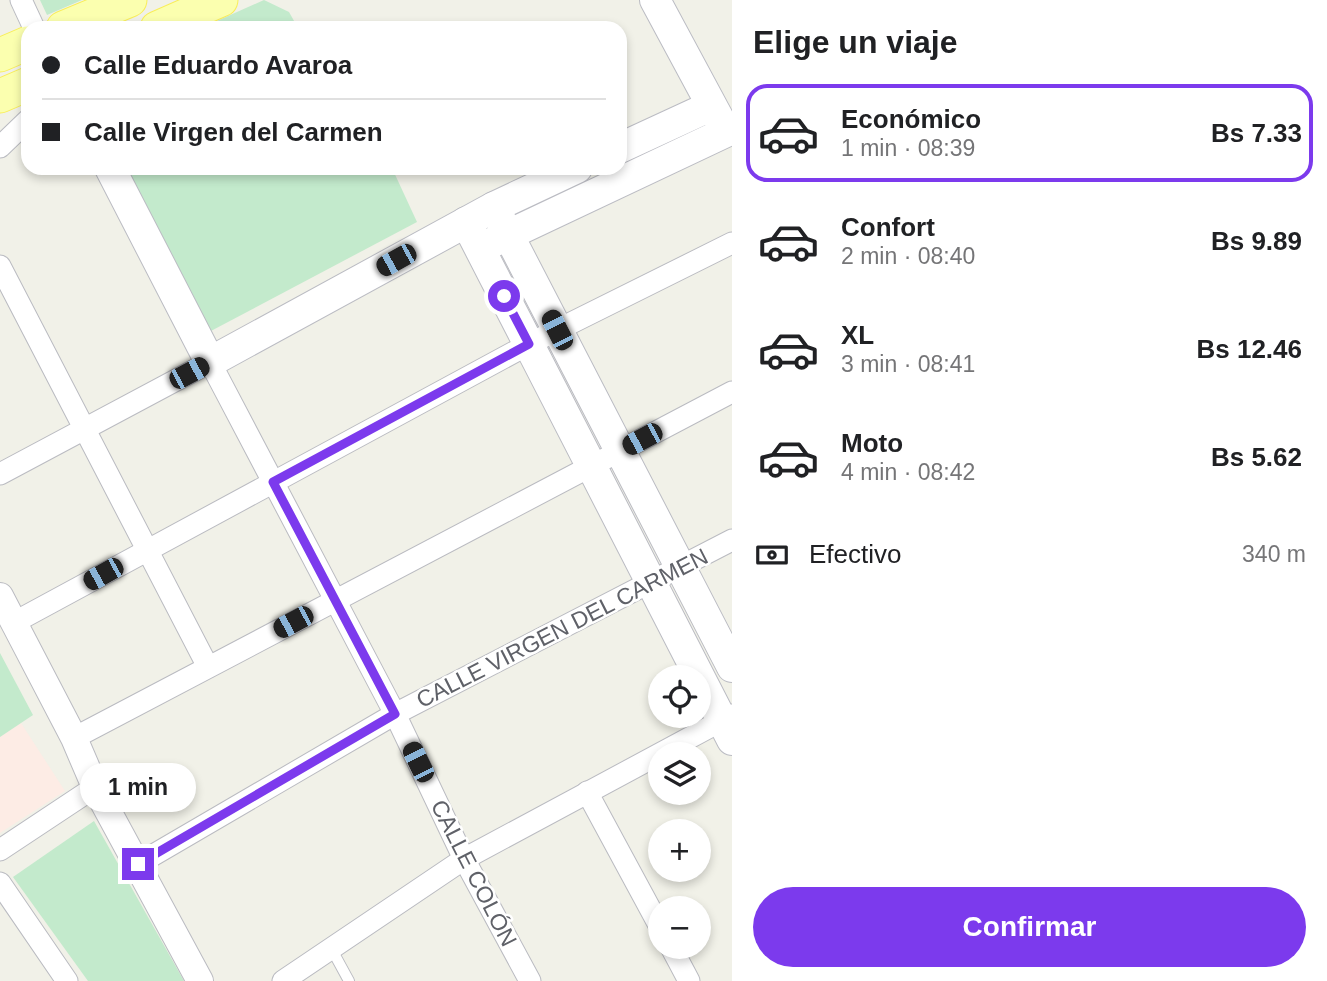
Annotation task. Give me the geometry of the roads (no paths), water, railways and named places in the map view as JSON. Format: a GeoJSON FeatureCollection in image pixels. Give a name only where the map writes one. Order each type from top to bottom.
{"type":"FeatureCollection","features":[{"type":"Feature","properties":{"kind":"main road"},"geometry":{"type":"LineString","coordinates":[[80,21],[130,0]]}},
{"type":"Feature","properties":{"kind":"main road"},"geometry":{"type":"LineString","coordinates":[[173,21],[221,0]]}},
{"type":"Feature","properties":{"kind":"main road"},"geometry":{"type":"LineString","coordinates":[[654,0],[724,122]]}},
{"type":"Feature","properties":{"kind":"main road"},"geometry":{"type":"LineString","coordinates":[[0,55],[21,46]]}},
{"type":"Feature","properties":{"kind":"main road"},"geometry":{"type":"LineString","coordinates":[[0,96],[21,87]]}},
{"type":"Feature","properties":{"kind":"main road"},"geometry":{"type":"LineString","coordinates":[[627,146],[724,122]]}},
{"type":"Feature","properties":{"kind":"main road"},"geometry":{"type":"LineString","coordinates":[[627,173],[724,122]]}},
{"type":"Feature","properties":{"kind":"main road","name":"CALLE COLÓN"},"geometry":{"type":"LineString","coordinates":[[114,175],[210,362]]}},
{"type":"Feature","properties":{"kind":"main road"},"geometry":{"type":"LineString","coordinates":[[210,362],[494,206],[562,175]]}},
{"type":"Feature","properties":{"kind":"main road"},"geometry":{"type":"LineString","coordinates":[[480,249],[623,175]]}},
{"type":"Feature","properties":{"kind":"main road"},"geometry":{"type":"LineString","coordinates":[[494,206],[732,667]]}},
{"type":"Feature","properties":{"kind":"main road"},"geometry":{"type":"LineString","coordinates":[[466,222],[651,583],[729,725]]}},
{"type":"Feature","properties":{"kind":"street"},"geometry":{"type":"LineString","coordinates":[[21,0],[31,21]]}},
{"type":"Feature","properties":{"kind":"street"},"geometry":{"type":"LineString","coordinates":[[0,147],[21,127]]}},
{"type":"Feature","properties":{"kind":"street"},"geometry":{"type":"LineString","coordinates":[[15,622],[529,344],[732,243]]}},
{"type":"Feature","properties":{"kind":"street"},"geometry":{"type":"LineString","coordinates":[[0,266],[208,667]]}},
{"type":"Feature","properties":{"kind":"street"},"geometry":{"type":"LineString","coordinates":[[0,474],[210,362]]}},
{"type":"Feature","properties":{"kind":"street","name":"CALLE COLÓN"},"geometry":{"type":"LineString","coordinates":[[210,362],[395,714],[464,859],[530,981]]}},
{"type":"Feature","properties":{"kind":"street"},"geometry":{"type":"LineString","coordinates":[[74,738],[732,391]]}},
{"type":"Feature","properties":{"kind":"street","name":"CALLE VIRGEN DEL CARMEN"},"geometry":{"type":"LineString","coordinates":[[138,864],[395,714],[732,540]]}},
{"type":"Feature","properties":{"kind":"street"},"geometry":{"type":"LineString","coordinates":[[0,596],[74,738],[95,787],[200,981]]}},
{"type":"Feature","properties":{"kind":"street"},"geometry":{"type":"LineString","coordinates":[[284,981],[464,859],[587,792],[729,725]]}},
{"type":"Feature","properties":{"kind":"street"},"geometry":{"type":"LineString","coordinates":[[0,850],[95,787]]}},
{"type":"Feature","properties":{"kind":"street"},"geometry":{"type":"LineString","coordinates":[[587,792],[648,904]]}},
{"type":"Feature","properties":{"kind":"street"},"geometry":{"type":"LineString","coordinates":[[0,883],[67,981]]}},
{"type":"Feature","properties":{"kind":"street"},"geometry":{"type":"LineString","coordinates":[[677,959],[689,981]]}},
{"type":"Feature","properties":{"kind":"lane"},"geometry":{"type":"LineString","coordinates":[[331,948],[349,981]]}}]}
